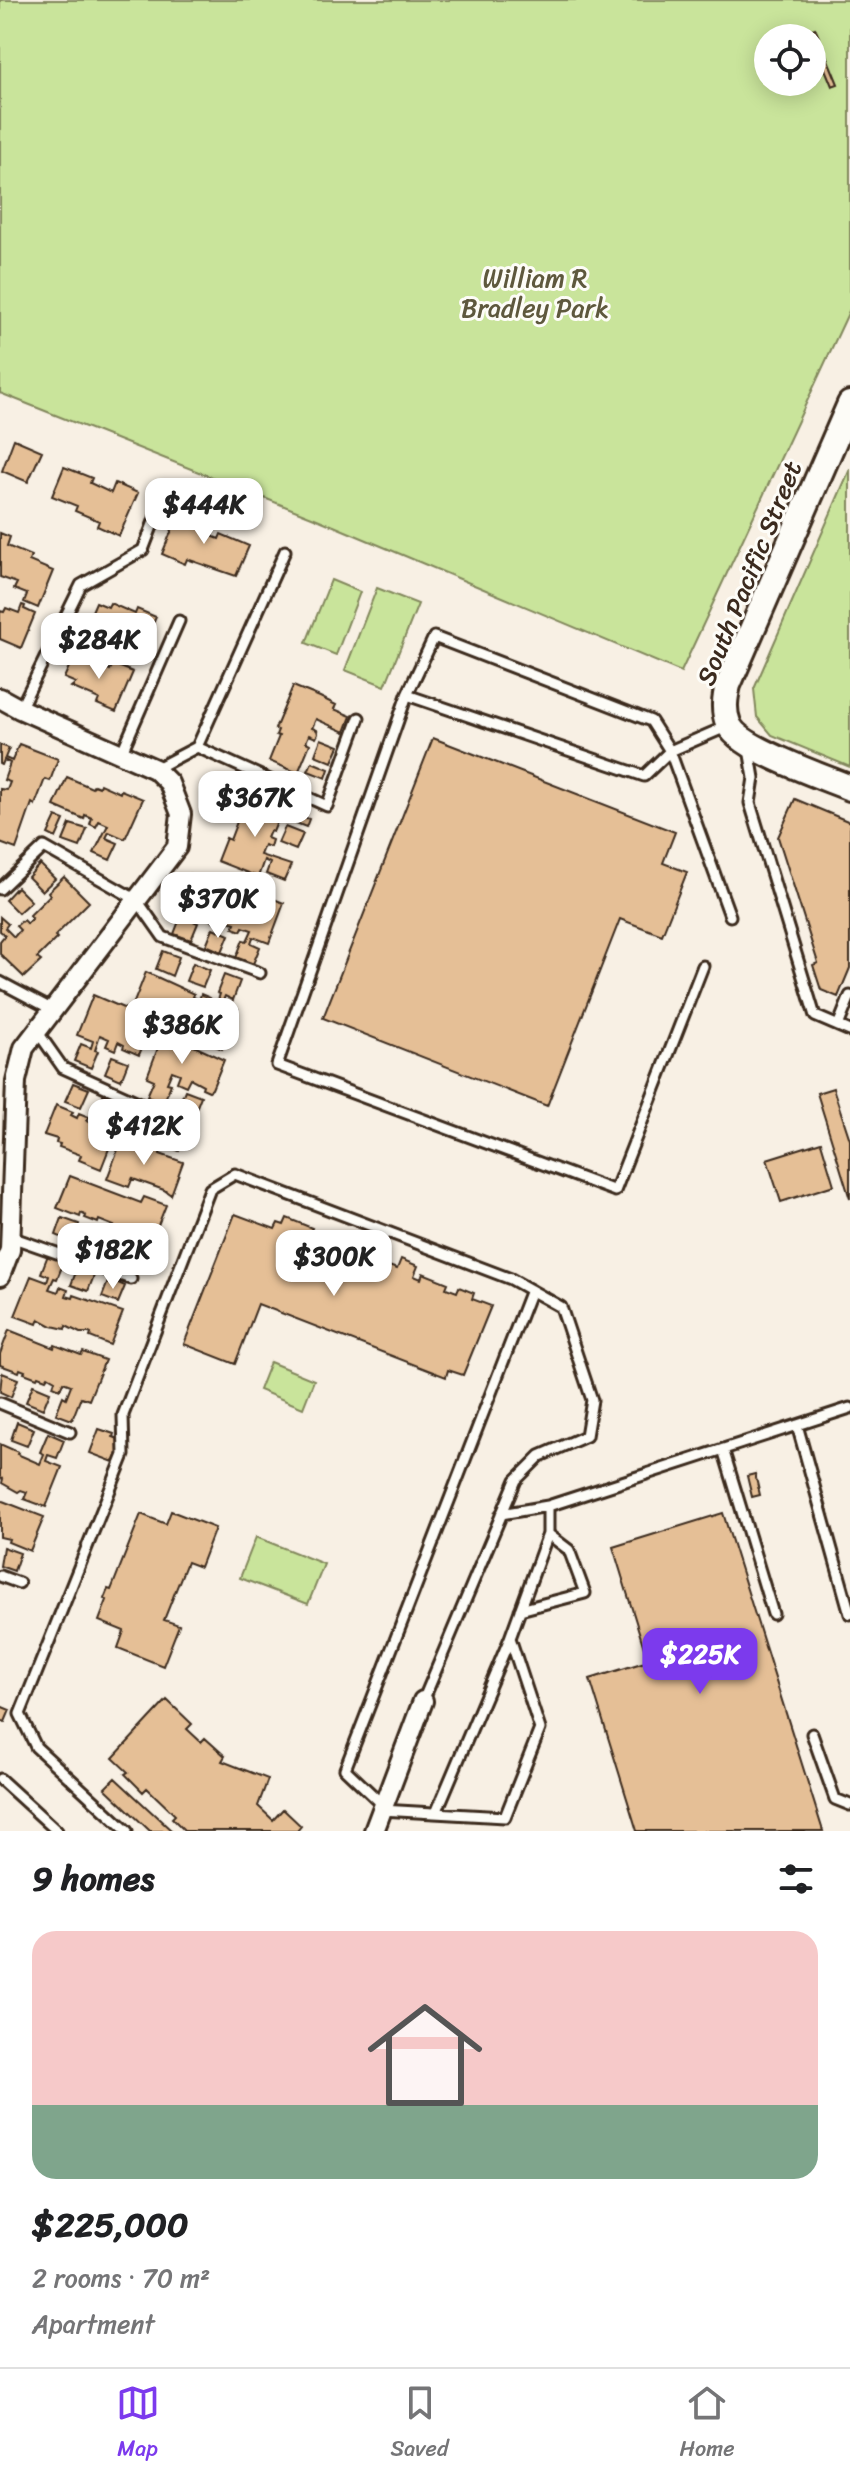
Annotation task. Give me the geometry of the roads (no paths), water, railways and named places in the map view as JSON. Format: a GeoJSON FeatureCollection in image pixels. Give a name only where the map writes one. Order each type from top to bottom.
{"type":"FeatureCollection","features":[{"type":"Feature","properties":{"kind":"street","name":"South Pacific Street"},"geometry":{"type":"LineString","coordinates":[[850,404],[728,685],[724,702],[728,726],[749,745],[850,788]]}},
{"type":"Feature","properties":{"kind":"street"},"geometry":{"type":"LineString","coordinates":[[0,1276],[10,1250],[7,1156],[16,1081],[24,1048],[177,847],[181,814],[169,783],[155,769],[6,704]]}},
{"type":"Feature","properties":{"kind":"street"},"geometry":{"type":"LineString","coordinates":[[374,1831],[423,1701]]}},
{"type":"Feature","properties":{"kind":"lane"},"geometry":{"type":"LineString","coordinates":[[6,704],[81,585],[143,550],[158,511]]}},
{"type":"Feature","properties":{"kind":"lane"},"geometry":{"type":"LineString","coordinates":[[155,769],[197,747],[285,551]]}},
{"type":"Feature","properties":{"kind":"lane"},"geometry":{"type":"LineString","coordinates":[[121,754],[179,621]]}},
{"type":"Feature","properties":{"kind":"lane"},"geometry":{"type":"LineString","coordinates":[[703,966],[615,1191],[277,1065],[407,695],[434,637],[651,721],[670,751],[730,916]]}},
{"type":"Feature","properties":{"kind":"lane"},"geometry":{"type":"LineString","coordinates":[[407,695],[644,776],[670,751],[728,726]]}},
{"type":"Feature","properties":{"kind":"lane"},"geometry":{"type":"LineString","coordinates":[[197,747],[327,806],[359,718]]}},
{"type":"Feature","properties":{"kind":"lane"},"geometry":{"type":"LineString","coordinates":[[749,745],[754,778],[750,803],[815,1016],[850,1031]]}},
{"type":"Feature","properties":{"kind":"lane"},"geometry":{"type":"LineString","coordinates":[[0,889],[44,847],[137,900],[163,937],[260,973]]}},
{"type":"Feature","properties":{"kind":"lane"},"geometry":{"type":"LineString","coordinates":[[0,982],[53,1010]]}},
{"type":"Feature","properties":{"kind":"lane"},"geometry":{"type":"LineString","coordinates":[[838,1026],[850,996]]}},
{"type":"Feature","properties":{"kind":"lane"},"geometry":{"type":"LineString","coordinates":[[37,1031],[63,1068],[189,1125]]}},
{"type":"Feature","properties":{"kind":"lane"},"geometry":{"type":"LineString","coordinates":[[127,1831],[36,1747],[20,1714],[124,1455],[123,1415],[210,1189],[235,1174],[511,1279],[561,1307],[592,1400],[586,1436],[540,1456],[516,1480],[423,1701]]}},
{"type":"Feature","properties":{"kind":"lane"},"geometry":{"type":"LineString","coordinates":[[11,1237],[131,1279]]}},
{"type":"Feature","properties":{"kind":"lane"},"geometry":{"type":"LineString","coordinates":[[510,1638],[540,1729],[505,1817],[382,1807],[345,1769],[531,1290]]}},
{"type":"Feature","properties":{"kind":"lane"},"geometry":{"type":"LineString","coordinates":[[0,1403],[70,1432]]}},
{"type":"Feature","properties":{"kind":"lane"},"geometry":{"type":"LineString","coordinates":[[501,1514],[548,1506],[850,1408]]}},
{"type":"Feature","properties":{"kind":"lane"},"geometry":{"type":"LineString","coordinates":[[797,1425],[850,1614]]}},
{"type":"Feature","properties":{"kind":"lane"},"geometry":{"type":"LineString","coordinates":[[723,1449],[773,1614]]}},
{"type":"Feature","properties":{"kind":"lane"},"geometry":{"type":"LineString","coordinates":[[436,1813],[510,1638],[548,1534],[548,1506]]}},
{"type":"Feature","properties":{"kind":"lane"},"geometry":{"type":"LineString","coordinates":[[520,1610],[585,1593],[569,1550],[548,1534]]}},
{"type":"Feature","properties":{"kind":"lane"},"geometry":{"type":"LineString","coordinates":[[0,1576],[19,1583]]}},
{"type":"Feature","properties":{"kind":"lane"},"geometry":{"type":"LineString","coordinates":[[812,1734],[835,1799],[850,1805]]}},
{"type":"Feature","properties":{"kind":"lane"},"geometry":{"type":"LineString","coordinates":[[0,1779],[57,1831]]}},
{"type":"Feature","properties":{"kind":"park label","name":"William R Bradley Park"},"geometry":{"type":"Point","coordinates":[535,293]}}]}
